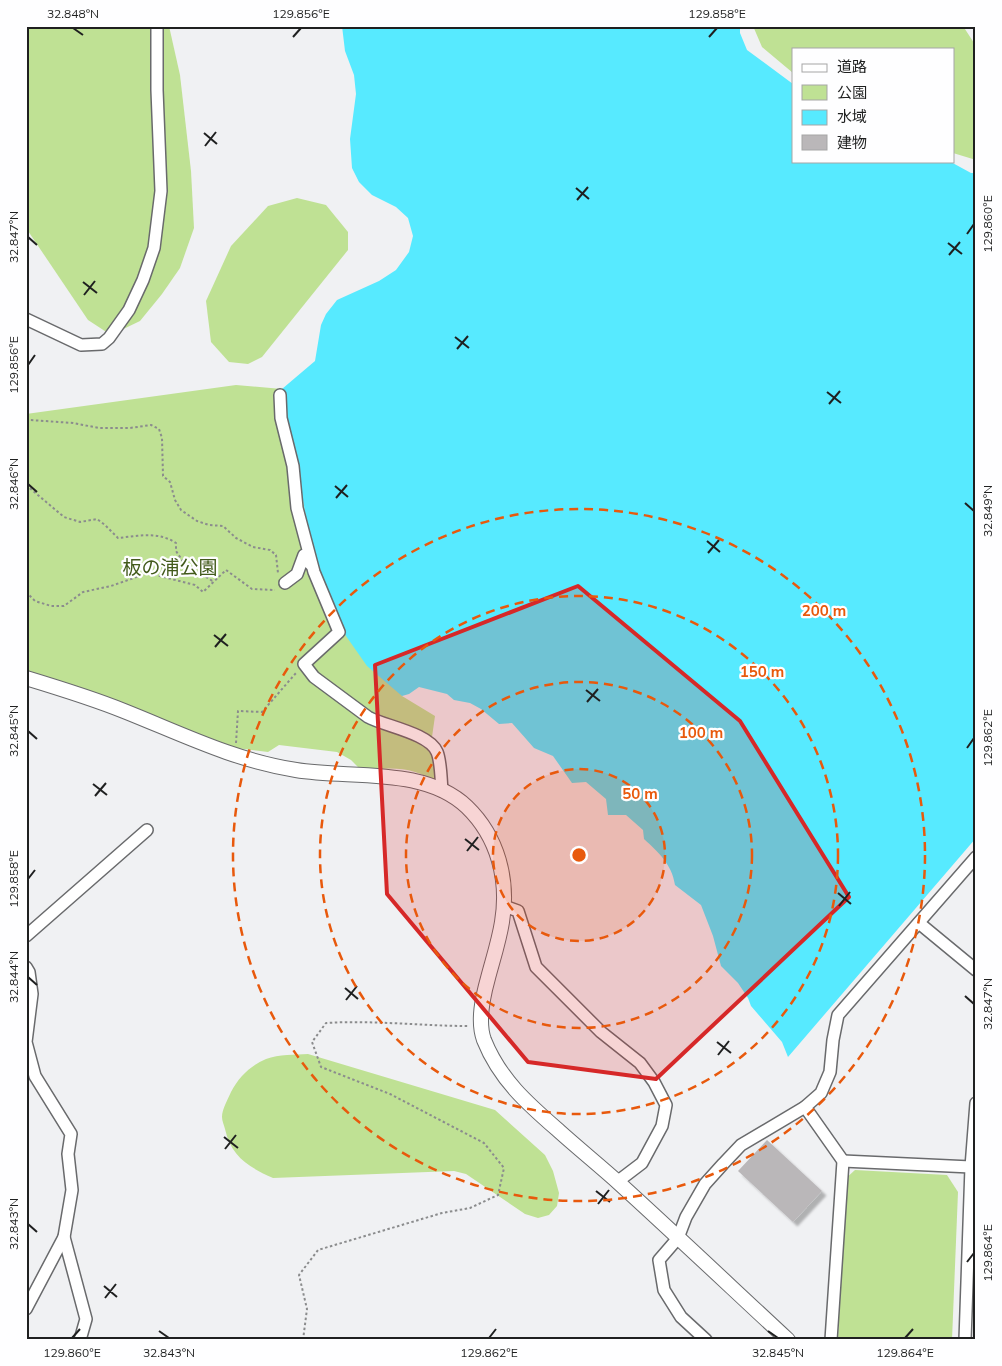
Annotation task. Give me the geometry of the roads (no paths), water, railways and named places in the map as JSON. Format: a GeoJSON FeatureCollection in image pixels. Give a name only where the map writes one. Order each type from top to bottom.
{"type":"FeatureCollection","features":[{"type":"Feature","properties":{"kind":"street"},"geometry":{"type":"LineString","coordinates":[[26,319],[81,345],[102,344],[109,338],[128,310],[142,280],[154,248],[161,191],[157,90],[157,26]]}},
{"type":"Feature","properties":{"kind":"street"},"geometry":{"type":"LineString","coordinates":[[280,394],[281,418],[293,466],[297,508],[314,572],[339,632],[304,664],[314,677],[368,717],[376,722],[401,728],[428,742],[436,751],[442,790]]}},
{"type":"Feature","properties":{"kind":"street"},"geometry":{"type":"LineString","coordinates":[[285,583],[297,574],[304,555],[314,572]]}},
{"type":"Feature","properties":{"kind":"street"},"geometry":{"type":"LineString","coordinates":[[26,678],[79,694],[125,711],[203,745],[235,756],[271,766],[300,771],[409,779],[442,790],[465,805],[480,821],[500,859],[504,892],[502,922],[483,995],[483,1037],[493,1058],[513,1089],[788,1340]]}},
{"type":"Feature","properties":{"kind":"street"},"geometry":{"type":"LineString","coordinates":[[26,936],[147,830]]}},
{"type":"Feature","properties":{"kind":"street"},"geometry":{"type":"LineString","coordinates":[[706,1340],[681,1317],[664,1290],[660,1260],[678,1238],[686,1217],[705,1184],[735,1152],[741,1146],[805,1108],[821,1093],[830,1072],[838,1015],[976,857]]}},
{"type":"Feature","properties":{"kind":"street"},"geometry":{"type":"LineString","coordinates":[[504,906],[518,911],[536,967],[601,1032],[640,1063],[654,1082],[666,1105],[662,1126],[642,1163],[617,1182]]}},
{"type":"Feature","properties":{"kind":"street"},"geometry":{"type":"LineString","coordinates":[[919,923],[976,970]]}},
{"type":"Feature","properties":{"kind":"street"},"geometry":{"type":"LineString","coordinates":[[26,967],[29,972],[32,994],[26,1042],[36,1076],[71,1134],[68,1154],[72,1190],[64,1237],[26,1309]]}},
{"type":"Feature","properties":{"kind":"street"},"geometry":{"type":"LineString","coordinates":[[965,1340],[970,1167],[976,1103]]}},
{"type":"Feature","properties":{"kind":"street"},"geometry":{"type":"LineString","coordinates":[[805,1108],[843,1162],[831,1340]]}},
{"type":"Feature","properties":{"kind":"street"},"geometry":{"type":"LineString","coordinates":[[843,1162],[970,1167]]}},
{"type":"Feature","properties":{"kind":"street"},"geometry":{"type":"LineString","coordinates":[[64,1237],[86,1320],[80,1340]]}},
{"type":"Feature","properties":{"kind":"water"},"geometry":{"type":"Polygon","coordinates":[[[342,26],[740,26],[740,33],[747,50],[792,83],[792,162],[951,162],[971,173],[976,173],[976,838],[788,1057],[782,1042],[751,1006],[738,983],[721,966],[713,936],[701,905],[675,885],[668,865],[644,839],[643,830],[626,815],[608,815],[606,799],[586,782],[572,783],[553,756],[534,748],[512,723],[499,724],[481,709],[470,703],[454,700],[447,694],[419,687],[409,694],[402,696],[367,666],[346,636],[334,611],[315,558],[297,467],[283,416],[282,389],[315,361],[321,325],[326,314],[337,300],[379,281],[396,270],[409,252],[413,236],[408,218],[396,207],[372,195],[359,182],[352,168],[350,139],[356,94],[354,75],[345,51],[342,26]]]}},
{"type":"Feature","properties":{"kind":"park label","name":"板の浦公園"},"geometry":{"type":"Point","coordinates":[170,567]}}]}
